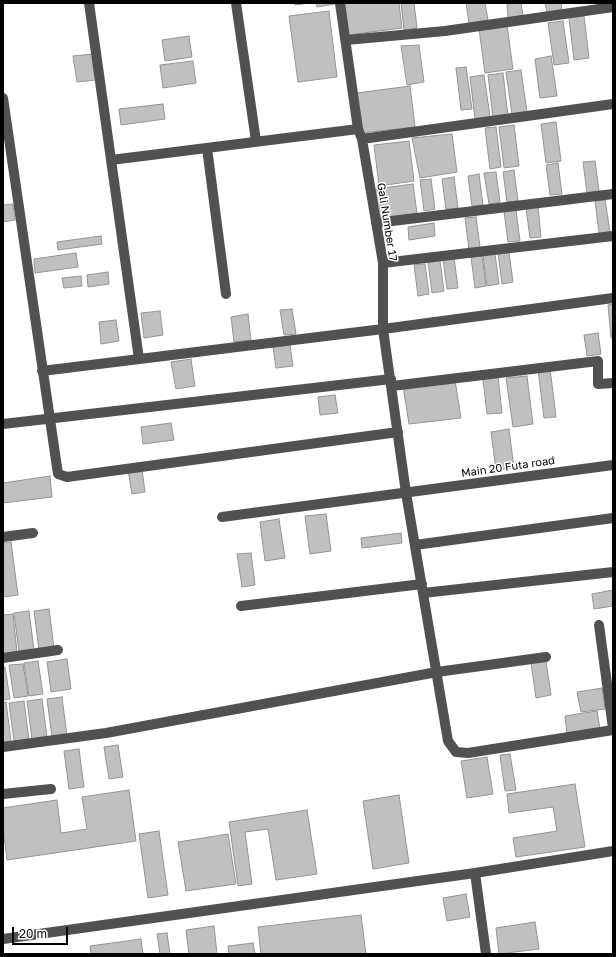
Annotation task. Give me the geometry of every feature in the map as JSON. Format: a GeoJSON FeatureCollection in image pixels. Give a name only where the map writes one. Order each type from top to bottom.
{"type":"FeatureCollection","features":[{"type":"Feature","properties":{"kind":"street"},"geometry":{"type":"LineString","coordinates":[[88,3],[139,359]]}},
{"type":"Feature","properties":{"kind":"street"},"geometry":{"type":"LineString","coordinates":[[236,3],[256,141]]}},
{"type":"Feature","properties":{"kind":"street","name":"Gali Number 17"},"geometry":{"type":"LineString","coordinates":[[340,3],[358,129],[362,139],[383,263],[383,329],[406,493],[448,741],[456,752],[468,753],[613,729]]}},
{"type":"Feature","properties":{"kind":"street"},"geometry":{"type":"LineString","coordinates":[[346,40],[445,31],[613,7]]}},
{"type":"Feature","properties":{"kind":"street"},"geometry":{"type":"LineString","coordinates":[[3,98],[58,474],[67,477],[398,432]]}},
{"type":"Feature","properties":{"kind":"street"},"geometry":{"type":"LineString","coordinates":[[362,139],[613,104]]}},
{"type":"Feature","properties":{"kind":"street"},"geometry":{"type":"LineString","coordinates":[[111,160],[358,129]]}},
{"type":"Feature","properties":{"kind":"street"},"geometry":{"type":"LineString","coordinates":[[207,148],[226,294]]}},
{"type":"Feature","properties":{"kind":"street"},"geometry":{"type":"LineString","coordinates":[[376,223],[613,194]]}},
{"type":"Feature","properties":{"kind":"street"},"geometry":{"type":"LineString","coordinates":[[383,263],[613,236]]}},
{"type":"Feature","properties":{"kind":"street"},"geometry":{"type":"LineString","coordinates":[[42,371],[383,329],[613,298]]}},
{"type":"Feature","properties":{"kind":"street"},"geometry":{"type":"LineString","coordinates":[[3,424],[598,361],[598,384],[613,383]]}},
{"type":"Feature","properties":{"kind":"street","name":"Main 20 Futa road"},"geometry":{"type":"LineString","coordinates":[[222,517],[613,465]]}},
{"type":"Feature","properties":{"kind":"street"},"geometry":{"type":"LineString","coordinates":[[415,545],[613,518]]}},
{"type":"Feature","properties":{"kind":"street"},"geometry":{"type":"LineString","coordinates":[[3,537],[33,533]]}},
{"type":"Feature","properties":{"kind":"street"},"geometry":{"type":"LineString","coordinates":[[241,606],[422,588],[613,572]]}},
{"type":"Feature","properties":{"kind":"street"},"geometry":{"type":"LineString","coordinates":[[599,625],[613,729]]}},
{"type":"Feature","properties":{"kind":"street"},"geometry":{"type":"LineString","coordinates":[[3,658],[58,650]]}},
{"type":"Feature","properties":{"kind":"street"},"geometry":{"type":"LineString","coordinates":[[3,747],[106,733],[437,672],[546,657]]}},
{"type":"Feature","properties":{"kind":"street"},"geometry":{"type":"LineString","coordinates":[[3,794],[51,788]]}},
{"type":"Feature","properties":{"kind":"street"},"geometry":{"type":"LineString","coordinates":[[3,939],[475,873],[613,852]]}},
{"type":"Feature","properties":{"kind":"street"},"geometry":{"type":"LineString","coordinates":[[475,873],[486,954]]}},
{"type":"Feature","properties":{"kind":"building"},"geometry":{"type":"Polygon","coordinates":[[[294,3],[310,3],[295,5],[294,3]]]}},
{"type":"Feature","properties":{"kind":"building"},"geometry":{"type":"Polygon","coordinates":[[[316,3],[335,3],[335,4],[317,7],[316,3]]]}},
{"type":"Feature","properties":{"kind":"building"},"geometry":{"type":"Polygon","coordinates":[[[344,3],[399,3],[402,28],[348,35],[344,3]]]}},
{"type":"Feature","properties":{"kind":"building"},"geometry":{"type":"Polygon","coordinates":[[[401,3],[414,3],[417,28],[404,30],[401,3]]]}},
{"type":"Feature","properties":{"kind":"building"},"geometry":{"type":"Polygon","coordinates":[[[466,3],[485,3],[488,20],[469,23],[466,3]]]}},
{"type":"Feature","properties":{"kind":"building"},"geometry":{"type":"Polygon","coordinates":[[[507,3],[521,3],[523,16],[508,18],[507,3]]]}},
{"type":"Feature","properties":{"kind":"building"},"geometry":{"type":"Polygon","coordinates":[[[545,3],[561,3],[562,10],[547,12],[545,3]]]}},
{"type":"Feature","properties":{"kind":"building"},"geometry":{"type":"Polygon","coordinates":[[[329,11],[337,77],[298,82],[289,16],[329,11]]]}},
{"type":"Feature","properties":{"kind":"building"},"geometry":{"type":"Polygon","coordinates":[[[584,16],[589,58],[574,60],[569,18],[584,16]]]}},
{"type":"Feature","properties":{"kind":"building"},"geometry":{"type":"Polygon","coordinates":[[[563,21],[569,63],[554,65],[548,23],[563,21]]]}},
{"type":"Feature","properties":{"kind":"building"},"geometry":{"type":"Polygon","coordinates":[[[507,25],[513,69],[485,73],[479,29],[507,25]]]}},
{"type":"Feature","properties":{"kind":"building"},"geometry":{"type":"Polygon","coordinates":[[[189,36],[192,57],[165,61],[162,40],[189,36]]]}},
{"type":"Feature","properties":{"kind":"building"},"geometry":{"type":"Polygon","coordinates":[[[419,45],[424,82],[407,85],[401,46],[419,45]]]}},
{"type":"Feature","properties":{"kind":"building"},"geometry":{"type":"Polygon","coordinates":[[[93,54],[96,80],[77,82],[73,56],[93,54]]]}},
{"type":"Feature","properties":{"kind":"building"},"geometry":{"type":"Polygon","coordinates":[[[551,56],[557,96],[540,98],[535,59],[551,56]]]}},
{"type":"Feature","properties":{"kind":"building"},"geometry":{"type":"Polygon","coordinates":[[[193,61],[196,83],[163,88],[160,65],[193,61]]]}},
{"type":"Feature","properties":{"kind":"building"},"geometry":{"type":"Polygon","coordinates":[[[466,67],[472,109],[461,110],[456,68],[466,67]]]}},
{"type":"Feature","properties":{"kind":"building"},"geometry":{"type":"Polygon","coordinates":[[[521,70],[527,112],[512,114],[506,72],[521,70]]]}},
{"type":"Feature","properties":{"kind":"building"},"geometry":{"type":"Polygon","coordinates":[[[503,73],[508,116],[493,118],[488,75],[503,73]]]}},
{"type":"Feature","properties":{"kind":"building"},"geometry":{"type":"Polygon","coordinates":[[[484,75],[490,117],[475,119],[470,77],[484,75]]]}},
{"type":"Feature","properties":{"kind":"building"},"geometry":{"type":"Polygon","coordinates":[[[410,86],[415,127],[362,133],[357,93],[410,86]]]}},
{"type":"Feature","properties":{"kind":"building"},"geometry":{"type":"Polygon","coordinates":[[[163,104],[165,119],[121,125],[119,109],[163,104]]]}},
{"type":"Feature","properties":{"kind":"building"},"geometry":{"type":"Polygon","coordinates":[[[556,122],[561,161],[546,163],[541,124],[556,122]]]}},
{"type":"Feature","properties":{"kind":"building"},"geometry":{"type":"Polygon","coordinates":[[[514,125],[519,166],[504,168],[499,127],[514,125]]]}},
{"type":"Feature","properties":{"kind":"building"},"geometry":{"type":"Polygon","coordinates":[[[496,127],[501,167],[490,169],[485,128],[496,127]]]}},
{"type":"Feature","properties":{"kind":"building"},"geometry":{"type":"Polygon","coordinates":[[[452,134],[457,172],[420,178],[412,138],[452,134]]]}},
{"type":"Feature","properties":{"kind":"building"},"geometry":{"type":"Polygon","coordinates":[[[409,141],[414,181],[379,186],[374,145],[409,141]]]}},
{"type":"Feature","properties":{"kind":"building"},"geometry":{"type":"Polygon","coordinates":[[[595,161],[599,191],[587,193],[583,162],[595,161]]]}},
{"type":"Feature","properties":{"kind":"building"},"geometry":{"type":"Polygon","coordinates":[[[558,163],[562,194],[550,195],[546,165],[558,163]]]}},
{"type":"Feature","properties":{"kind":"building"},"geometry":{"type":"Polygon","coordinates":[[[514,170],[518,201],[507,202],[503,172],[514,170]]]}},
{"type":"Feature","properties":{"kind":"building"},"geometry":{"type":"Polygon","coordinates":[[[496,172],[500,202],[489,204],[484,173],[496,172]]]}},
{"type":"Feature","properties":{"kind":"building"},"geometry":{"type":"Polygon","coordinates":[[[479,174],[483,205],[472,206],[468,176],[479,174]]]}},
{"type":"Feature","properties":{"kind":"building"},"geometry":{"type":"Polygon","coordinates":[[[454,177],[458,208],[446,209],[442,179],[454,177]]]}},
{"type":"Feature","properties":{"kind":"building"},"geometry":{"type":"Polygon","coordinates":[[[431,179],[435,209],[424,211],[420,180],[431,179]]]}},
{"type":"Feature","properties":{"kind":"building"},"geometry":{"type":"Polygon","coordinates":[[[413,184],[417,213],[379,218],[375,189],[413,184]]]}},
{"type":"Feature","properties":{"kind":"building"},"geometry":{"type":"Polygon","coordinates":[[[605,200],[610,232],[599,233],[595,201],[605,200]]]}},
{"type":"Feature","properties":{"kind":"building"},"geometry":{"type":"Polygon","coordinates":[[[13,204],[15,220],[3,222],[3,205],[13,204]]]}},
{"type":"Feature","properties":{"kind":"building"},"geometry":{"type":"Polygon","coordinates":[[[538,206],[541,237],[530,238],[526,208],[538,206]]]}},
{"type":"Feature","properties":{"kind":"building"},"geometry":{"type":"Polygon","coordinates":[[[516,210],[520,241],[508,242],[504,212],[516,210]]]}},
{"type":"Feature","properties":{"kind":"building"},"geometry":{"type":"Polygon","coordinates":[[[476,217],[480,247],[469,249],[465,218],[476,217]]]}},
{"type":"Feature","properties":{"kind":"building"},"geometry":{"type":"Polygon","coordinates":[[[434,223],[435,236],[409,240],[408,227],[434,223]]]}},
{"type":"Feature","properties":{"kind":"building"},"geometry":{"type":"Polygon","coordinates":[[[101,236],[102,244],[58,250],[57,242],[101,236]]]}},
{"type":"Feature","properties":{"kind":"building"},"geometry":{"type":"Polygon","coordinates":[[[509,252],[513,282],[502,284],[498,253],[509,252]]]}},
{"type":"Feature","properties":{"kind":"building"},"geometry":{"type":"Polygon","coordinates":[[[76,253],[78,267],[35,273],[34,259],[76,253]]]}},
{"type":"Feature","properties":{"kind":"building"},"geometry":{"type":"Polygon","coordinates":[[[495,254],[499,284],[487,286],[483,255],[495,254]]]}},
{"type":"Feature","properties":{"kind":"building"},"geometry":{"type":"Polygon","coordinates":[[[482,256],[486,286],[475,288],[471,257],[482,256]]]}},
{"type":"Feature","properties":{"kind":"building"},"geometry":{"type":"Polygon","coordinates":[[[454,257],[458,288],[447,289],[443,259],[454,257]]]}},
{"type":"Feature","properties":{"kind":"building"},"geometry":{"type":"Polygon","coordinates":[[[440,261],[444,291],[432,293],[428,262],[440,261]]]}},
{"type":"Feature","properties":{"kind":"building"},"geometry":{"type":"Polygon","coordinates":[[[425,264],[429,294],[418,296],[414,265],[425,264]]]}},
{"type":"Feature","properties":{"kind":"building"},"geometry":{"type":"Polygon","coordinates":[[[108,272],[109,284],[88,287],[87,275],[108,272]]]}},
{"type":"Feature","properties":{"kind":"building"},"geometry":{"type":"Polygon","coordinates":[[[81,276],[82,286],[64,288],[62,278],[81,276]]]}},
{"type":"Feature","properties":{"kind":"building"},"geometry":{"type":"Polygon","coordinates":[[[613,304],[613,338],[611,338],[608,305],[613,304]]]}},
{"type":"Feature","properties":{"kind":"building"},"geometry":{"type":"Polygon","coordinates":[[[292,309],[296,334],[284,335],[280,310],[292,309]]]}},
{"type":"Feature","properties":{"kind":"building"},"geometry":{"type":"Polygon","coordinates":[[[160,311],[163,335],[144,338],[141,313],[160,311]]]}},
{"type":"Feature","properties":{"kind":"building"},"geometry":{"type":"Polygon","coordinates":[[[248,314],[251,340],[234,342],[231,317],[248,314]]]}},
{"type":"Feature","properties":{"kind":"building"},"geometry":{"type":"Polygon","coordinates":[[[116,320],[119,341],[101,344],[99,322],[116,320]]]}},
{"type":"Feature","properties":{"kind":"building"},"geometry":{"type":"Polygon","coordinates":[[[598,333],[601,354],[587,356],[584,335],[598,333]]]}},
{"type":"Feature","properties":{"kind":"building"},"geometry":{"type":"Polygon","coordinates":[[[290,345],[293,366],[276,368],[273,347],[290,345]]]}},
{"type":"Feature","properties":{"kind":"building"},"geometry":{"type":"Polygon","coordinates":[[[191,359],[195,386],[176,389],[171,362],[191,359]]]}},
{"type":"Feature","properties":{"kind":"building"},"geometry":{"type":"Polygon","coordinates":[[[550,368],[556,417],[544,418],[538,369],[550,368]]]}},
{"type":"Feature","properties":{"kind":"building"},"geometry":{"type":"Polygon","coordinates":[[[498,376],[502,413],[487,414],[483,380],[498,376]]]}},
{"type":"Feature","properties":{"kind":"building"},"geometry":{"type":"Polygon","coordinates":[[[527,376],[533,424],[513,427],[506,378],[527,376]]]}},
{"type":"Feature","properties":{"kind":"building"},"geometry":{"type":"Polygon","coordinates":[[[455,380],[461,418],[409,424],[403,386],[455,380]]]}},
{"type":"Feature","properties":{"kind":"building"},"geometry":{"type":"Polygon","coordinates":[[[335,395],[338,413],[320,415],[318,397],[335,395]]]}},
{"type":"Feature","properties":{"kind":"building"},"geometry":{"type":"Polygon","coordinates":[[[171,423],[174,440],[143,444],[141,427],[171,423]]]}},
{"type":"Feature","properties":{"kind":"building"},"geometry":{"type":"Polygon","coordinates":[[[509,429],[514,468],[496,470],[491,432],[509,429]]]}},
{"type":"Feature","properties":{"kind":"building"},"geometry":{"type":"Polygon","coordinates":[[[142,469],[145,492],[132,494],[128,470],[142,469]]]}},
{"type":"Feature","properties":{"kind":"building"},"geometry":{"type":"Polygon","coordinates":[[[50,476],[52,497],[3,503],[3,483],[50,476]]]}},
{"type":"Feature","properties":{"kind":"building"},"geometry":{"type":"Polygon","coordinates":[[[326,514],[331,551],[310,554],[305,516],[326,514]]]}},
{"type":"Feature","properties":{"kind":"building"},"geometry":{"type":"Polygon","coordinates":[[[279,519],[285,558],[265,561],[260,522],[279,519]]]}},
{"type":"Feature","properties":{"kind":"building"},"geometry":{"type":"Polygon","coordinates":[[[401,533],[402,543],[362,548],[361,538],[401,533]]]}},
{"type":"Feature","properties":{"kind":"building"},"geometry":{"type":"Polygon","coordinates":[[[11,542],[18,595],[3,597],[3,543],[11,542]]]}},
{"type":"Feature","properties":{"kind":"building"},"geometry":{"type":"Polygon","coordinates":[[[251,553],[255,585],[242,587],[237,554],[251,553]]]}},
{"type":"Feature","properties":{"kind":"building"},"geometry":{"type":"Polygon","coordinates":[[[613,590],[613,606],[594,609],[592,594],[613,590]]]}},
{"type":"Feature","properties":{"kind":"building"},"geometry":{"type":"Polygon","coordinates":[[[49,609],[54,648],[39,650],[34,611],[49,609]]]}},
{"type":"Feature","properties":{"kind":"building"},"geometry":{"type":"Polygon","coordinates":[[[29,611],[34,650],[19,652],[14,613],[29,611]]]}},
{"type":"Feature","properties":{"kind":"building"},"geometry":{"type":"Polygon","coordinates":[[[13,614],[17,652],[3,654],[3,615],[13,614]]]}},
{"type":"Feature","properties":{"kind":"building"},"geometry":{"type":"Polygon","coordinates":[[[67,659],[71,689],[51,692],[47,662],[67,659]]]}},
{"type":"Feature","properties":{"kind":"building"},"geometry":{"type":"Polygon","coordinates":[[[38,661],[43,694],[29,696],[24,663],[38,661]]]}},
{"type":"Feature","properties":{"kind":"building"},"geometry":{"type":"Polygon","coordinates":[[[546,661],[551,695],[536,698],[531,663],[546,661]]]}},
{"type":"Feature","properties":{"kind":"building"},"geometry":{"type":"Polygon","coordinates":[[[23,664],[28,696],[14,698],[9,665],[23,664]]]}},
{"type":"Feature","properties":{"kind":"building"},"geometry":{"type":"Polygon","coordinates":[[[3,667],[5,667],[10,699],[3,700],[3,667]]]}},
{"type":"Feature","properties":{"kind":"building"},"geometry":{"type":"Polygon","coordinates":[[[602,688],[605,709],[581,712],[577,692],[602,688]]]}},
{"type":"Feature","properties":{"kind":"building"},"geometry":{"type":"Polygon","coordinates":[[[62,697],[67,736],[52,737],[47,699],[62,697]]]}},
{"type":"Feature","properties":{"kind":"building"},"geometry":{"type":"Polygon","coordinates":[[[42,699],[47,737],[32,739],[27,701],[42,699]]]}},
{"type":"Feature","properties":{"kind":"building"},"geometry":{"type":"Polygon","coordinates":[[[24,701],[29,740],[14,741],[9,703],[24,701]]]}},
{"type":"Feature","properties":{"kind":"building"},"geometry":{"type":"Polygon","coordinates":[[[6,702],[11,741],[3,742],[3,703],[6,702]]]}},
{"type":"Feature","properties":{"kind":"building"},"geometry":{"type":"Polygon","coordinates":[[[597,711],[600,729],[567,734],[565,716],[597,711]]]}},
{"type":"Feature","properties":{"kind":"building"},"geometry":{"type":"Polygon","coordinates":[[[118,745],[123,777],[109,779],[104,747],[118,745]]]}},
{"type":"Feature","properties":{"kind":"building"},"geometry":{"type":"Polygon","coordinates":[[[79,749],[84,787],[69,789],[64,751],[79,749]]]}},
{"type":"Feature","properties":{"kind":"building"},"geometry":{"type":"Polygon","coordinates":[[[510,754],[516,790],[505,791],[500,755],[510,754]]]}},
{"type":"Feature","properties":{"kind":"building"},"geometry":{"type":"Polygon","coordinates":[[[487,757],[493,794],[467,798],[461,761],[487,757]]]}},
{"type":"Feature","properties":{"kind":"building"},"geometry":{"type":"Polygon","coordinates":[[[575,784],[585,847],[516,857],[513,838],[557,831],[553,807],[509,813],[507,794],[575,784]]]}},
{"type":"Feature","properties":{"kind":"building"},"geometry":{"type":"Polygon","coordinates":[[[129,790],[136,841],[7,860],[3,827],[3,808],[57,800],[61,833],[87,829],[82,797],[129,790]]]}},
{"type":"Feature","properties":{"kind":"building"},"geometry":{"type":"Polygon","coordinates":[[[399,795],[409,863],[373,869],[363,801],[399,795]]]}},
{"type":"Feature","properties":{"kind":"building"},"geometry":{"type":"Polygon","coordinates":[[[307,810],[317,874],[276,880],[268,829],[245,832],[252,884],[238,886],[229,822],[307,810]]]}},
{"type":"Feature","properties":{"kind":"building"},"geometry":{"type":"Polygon","coordinates":[[[159,831],[168,895],[148,898],[139,834],[159,831]]]}},
{"type":"Feature","properties":{"kind":"building"},"geometry":{"type":"Polygon","coordinates":[[[228,834],[236,884],[186,891],[178,842],[228,834]]]}},
{"type":"Feature","properties":{"kind":"building"},"geometry":{"type":"Polygon","coordinates":[[[466,894],[470,917],[447,921],[443,898],[466,894]]]}},
{"type":"Feature","properties":{"kind":"building"},"geometry":{"type":"Polygon","coordinates":[[[361,915],[366,954],[261,954],[258,927],[361,915]]]}},
{"type":"Feature","properties":{"kind":"building"},"geometry":{"type":"Polygon","coordinates":[[[535,922],[539,949],[499,954],[496,928],[535,922]]]}},
{"type":"Feature","properties":{"kind":"building"},"geometry":{"type":"Polygon","coordinates":[[[214,926],[217,954],[189,954],[186,930],[214,926]]]}},
{"type":"Feature","properties":{"kind":"building"},"geometry":{"type":"Polygon","coordinates":[[[167,933],[170,954],[160,954],[157,934],[167,933]]]}},
{"type":"Feature","properties":{"kind":"building"},"geometry":{"type":"Polygon","coordinates":[[[141,939],[143,954],[91,954],[90,946],[141,939]]]}},
{"type":"Feature","properties":{"kind":"building"},"geometry":{"type":"Polygon","coordinates":[[[253,943],[255,954],[229,954],[228,946],[253,943]]]}}]}
